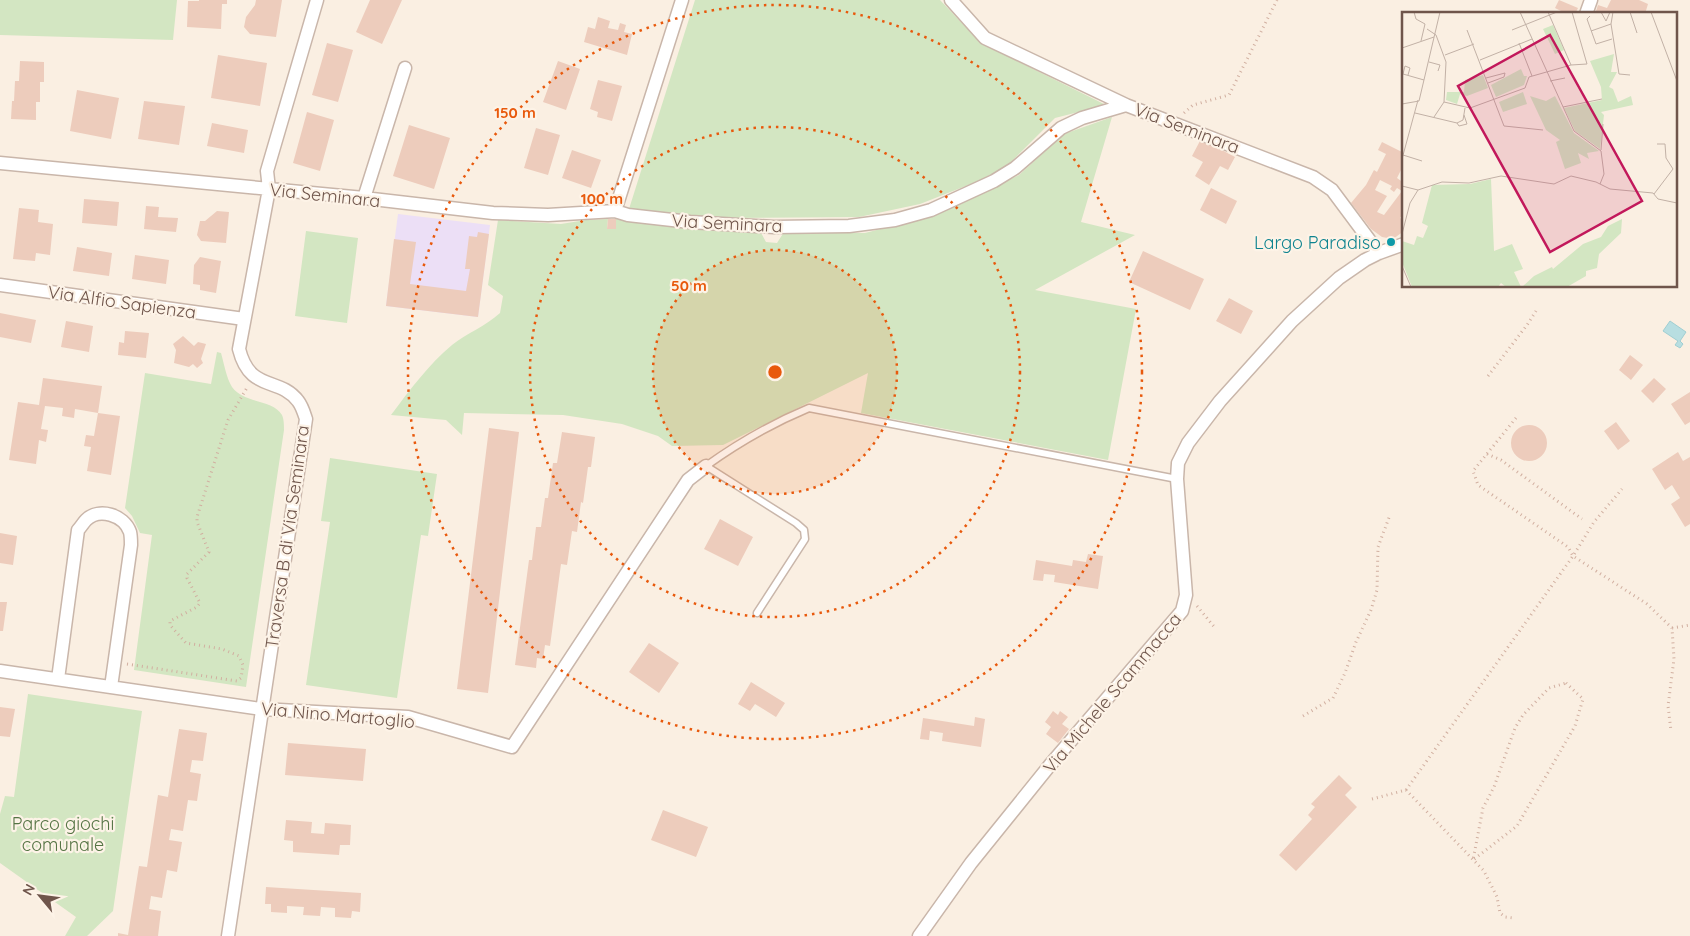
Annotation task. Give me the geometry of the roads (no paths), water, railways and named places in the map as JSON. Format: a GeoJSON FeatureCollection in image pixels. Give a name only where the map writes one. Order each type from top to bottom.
{"type":"FeatureCollection","features":[{"type":"Feature","properties":{"kind":"street","name":"Traversa B di Via Seminara"},"geometry":{"type":"LineString","coordinates":[[228,936],[306,419],[299,402],[289,393],[259,380],[249,373],[242,361],[239,349],[269,189],[267,171],[316,0]]}},
{"type":"Feature","properties":{"kind":"street"},"geometry":{"type":"LineString","coordinates":[[615,211],[682,0]]}},
{"type":"Feature","properties":{"kind":"street"},"geometry":{"type":"LineString","coordinates":[[951,0],[985,38],[1126,105]]}},
{"type":"Feature","properties":{"kind":"street"},"geometry":{"type":"LineString","coordinates":[[1587,12],[1591,0]]}},
{"type":"Feature","properties":{"kind":"street"},"geometry":{"type":"LineString","coordinates":[[364,198],[405,68]]}},
{"type":"Feature","properties":{"kind":"street","name":"Via Seminara"},"geometry":{"type":"LineString","coordinates":[[0,163],[364,198],[469,211],[548,216],[615,211],[628,215],[690,222],[774,227],[849,226],[895,220],[931,210],[994,181],[1015,168],[1061,128],[1082,118],[1126,105],[1313,177],[1332,190],[1379,253]]}},
{"type":"Feature","properties":{"kind":"street","name":"Via Michele Scammacca"},"geometry":{"type":"LineString","coordinates":[[919,936],[971,862],[1044,773],[1182,612],[1186,595],[1177,479],[1178,464],[1188,443],[1220,401],[1292,321],[1339,278],[1365,260],[1402,245]]}},
{"type":"Feature","properties":{"kind":"street","name":"Via Alfio Sapienza"},"geometry":{"type":"LineString","coordinates":[[0,285],[244,319]]}},
{"type":"Feature","properties":{"kind":"street","name":"Via Nino Martoglio"},"geometry":{"type":"LineString","coordinates":[[0,670],[261,709],[408,718],[512,747],[688,480],[706,466]]}},
{"type":"Feature","properties":{"kind":"street"},"geometry":{"type":"LineString","coordinates":[[58,679],[78,530],[86,520],[94,515],[104,514],[114,516],[123,522],[130,532],[131,545],[110,687]]}},
{"type":"Feature","properties":{"kind":"lane"},"geometry":{"type":"LineString","coordinates":[[757,613],[805,539],[804,530],[706,466],[732,448],[793,414],[808,408],[1177,479]]}},
{"type":"Feature","properties":{"kind":"water"},"geometry":{"type":"Polygon","coordinates":[[[1670,321],[1686,332],[1680,341],[1683,344],[1680,348],[1675,345],[1678,341],[1663,331],[1670,321]]]}},
{"type":"Feature","properties":{"kind":"place","name":"Largo Paradiso"},"geometry":{"type":"Point","coordinates":[1391,242]}},
{"type":"Feature","properties":{"kind":"park label","name":"Parco giochi comunale"},"geometry":{"type":"Point","coordinates":[63,833]}}]}
